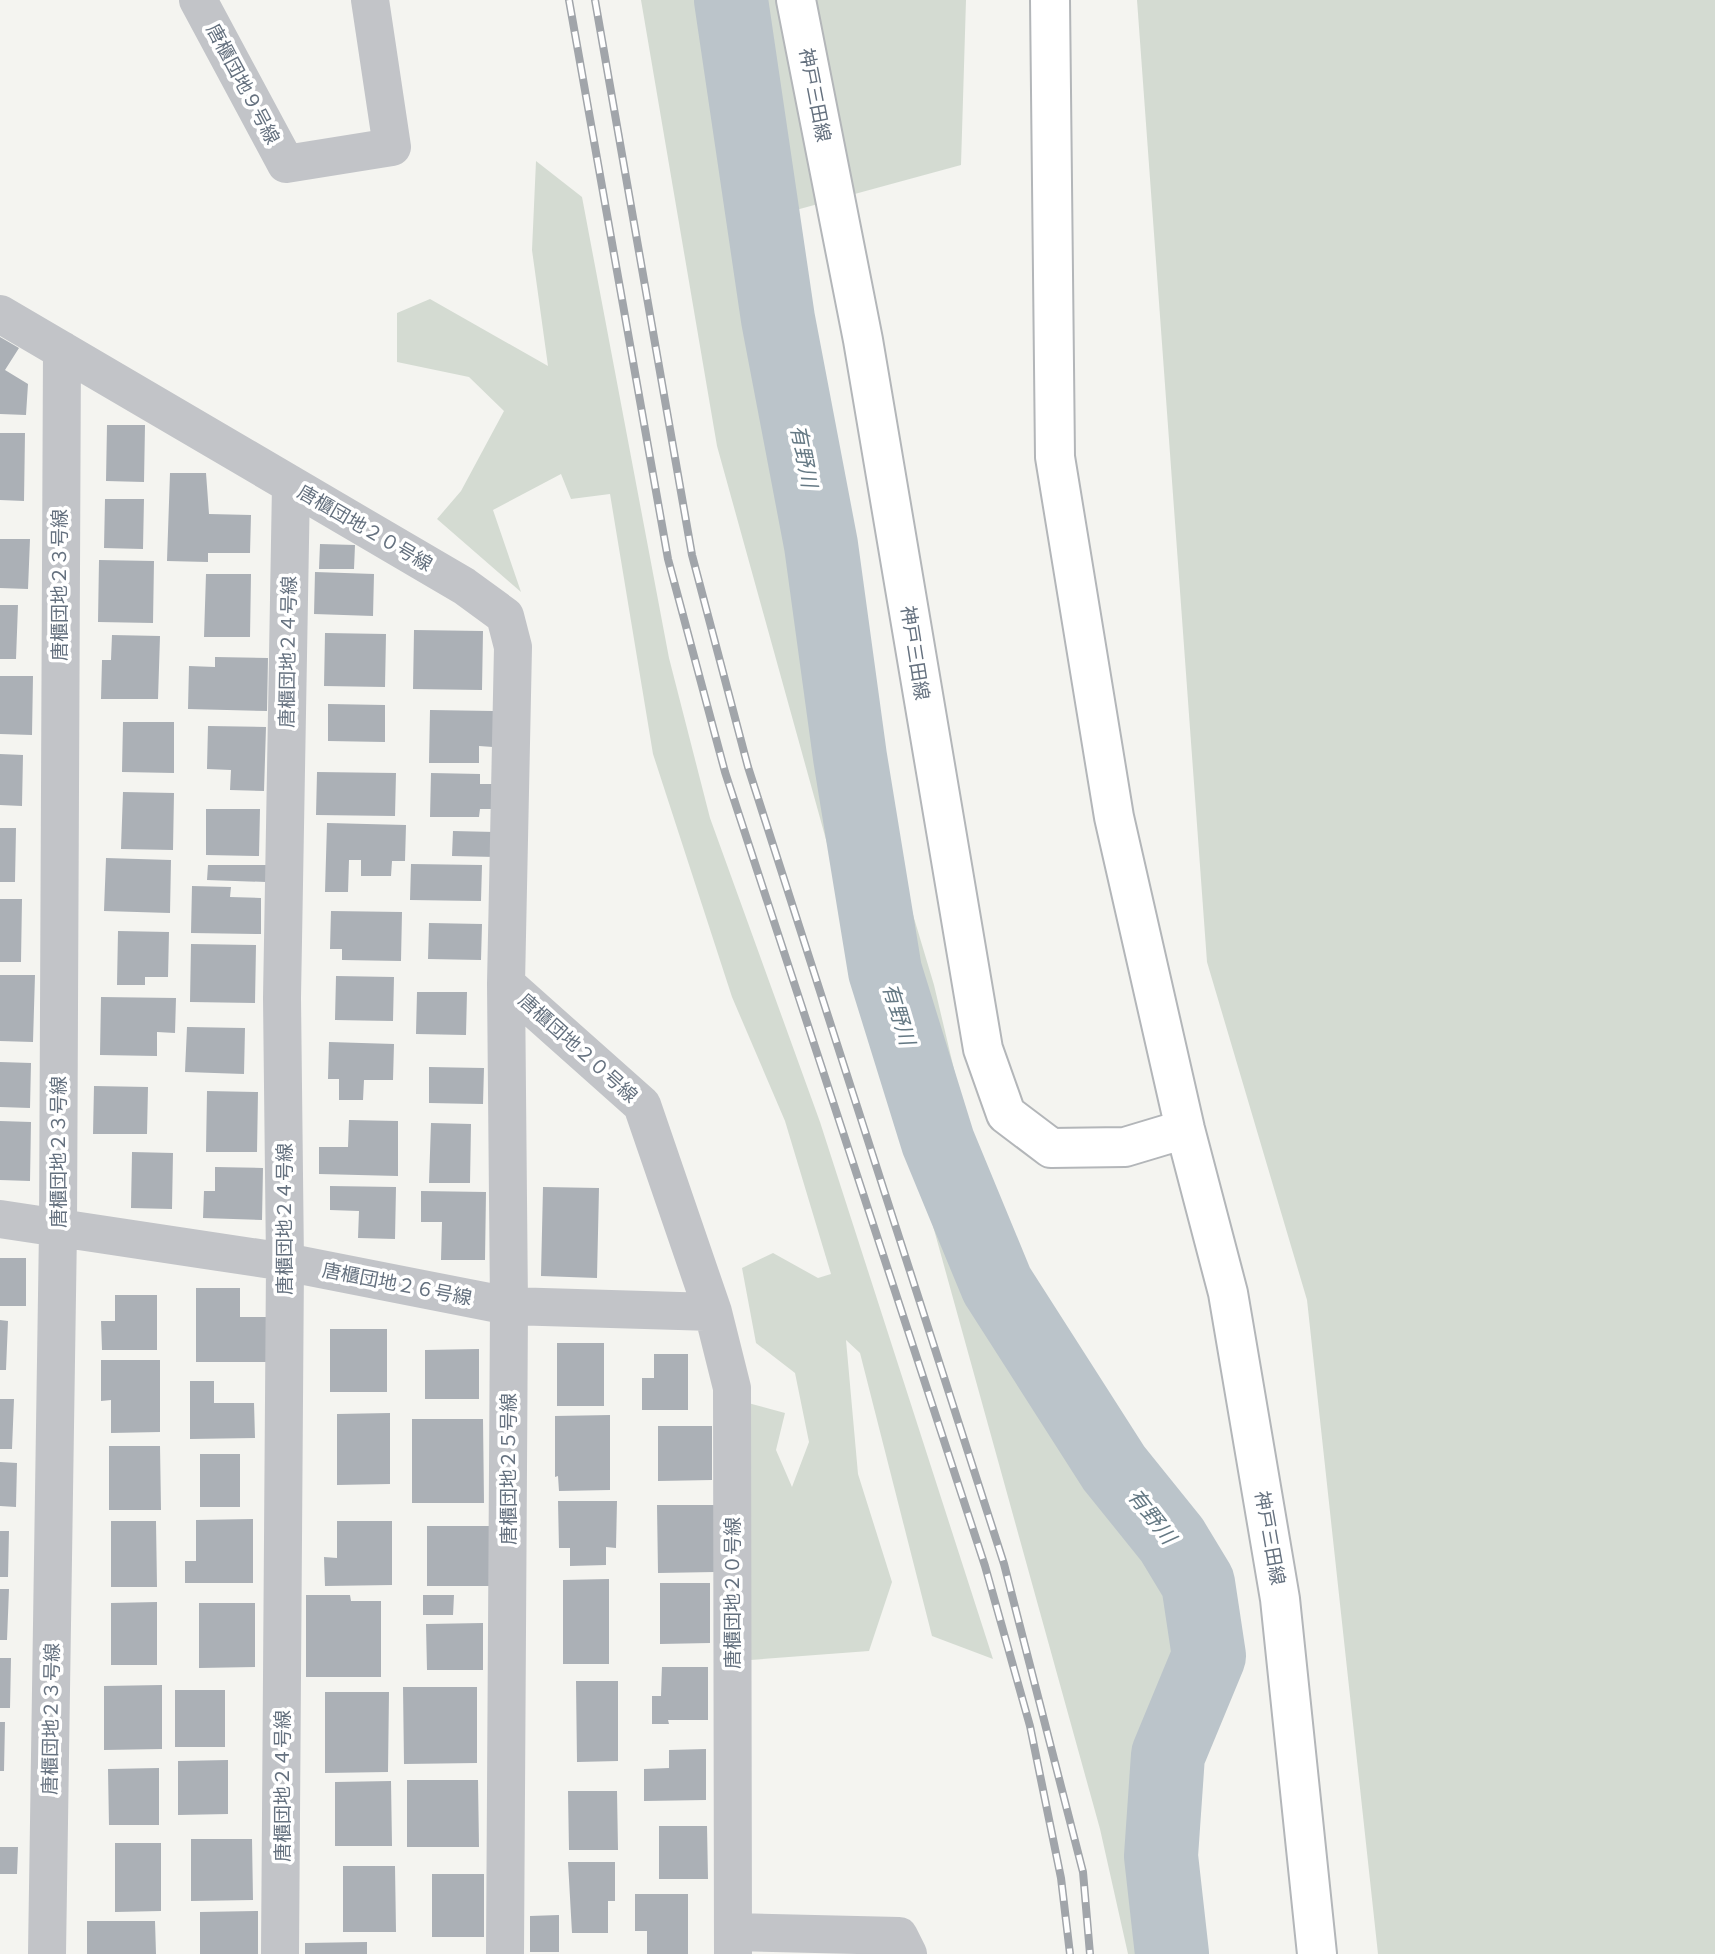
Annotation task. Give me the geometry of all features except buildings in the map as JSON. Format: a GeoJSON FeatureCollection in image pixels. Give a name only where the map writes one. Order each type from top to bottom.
{"type":"FeatureCollection","features":[{"type":"Feature","properties":{"kind":"main road","name":"神戸三田線"},"geometry":{"type":"LineString","coordinates":[[796,0],[863,340],[983,1049],[1006,1114],[1051,1148],[1125,1147],[1185,1129]]}},
{"type":"Feature","properties":{"kind":"main road","name":"神戸三田線"},"geometry":{"type":"LineString","coordinates":[[1050,0],[1055,457],[1114,817],[1185,1129],[1228,1293],[1280,1599],[1317,1954]]}},
{"type":"Feature","properties":{"kind":"street","name":"唐櫃団地９号線"},"geometry":{"type":"LineString","coordinates":[[198,0],[286,164],[392,147],[370,0]]}},
{"type":"Feature","properties":{"kind":"street","name":"唐櫃団地２０号線"},"geometry":{"type":"LineString","coordinates":[[0,314],[464,586],[505,616],[513,647],[506,984],[642,1105],[713,1312],[733,1388],[734,1943],[899,1936],[908,1954]]}},
{"type":"Feature","properties":{"kind":"street","name":"唐櫃団地２３号線"},"geometry":{"type":"LineString","coordinates":[[47,1954],[58,1229],[62,350]]}},
{"type":"Feature","properties":{"kind":"street","name":"唐櫃団地２４号線"},"geometry":{"type":"LineString","coordinates":[[280,1954],[285,1262],[282,999],[291,485]]}},
{"type":"Feature","properties":{"kind":"street","name":"唐櫃団地２５号線"},"geometry":{"type":"LineString","coordinates":[[505,1954],[509,1306],[506,984]]}},
{"type":"Feature","properties":{"kind":"street","name":"唐櫃団地２６号線"},"geometry":{"type":"LineString","coordinates":[[0,1219],[285,1262],[509,1306],[713,1312]]}},
{"type":"Feature","properties":{"kind":"shaded area"},"geometry":{"type":"Polygon","coordinates":[[[641,0],[966,0],[961,165],[796,210],[905,888],[934,985],[977,1166],[1057,1345],[1186,1527],[1212,1540],[1232,1608],[1226,1664],[1193,1757],[1177,1859],[1192,1954],[1128,1954],[1100,1829],[717,446],[641,0]]]}},
{"type":"Feature","properties":{"kind":"shaded area"},"geometry":{"type":"Polygon","coordinates":[[[1137,0],[1715,0],[1715,1954],[1378,1954],[1307,1300],[1207,962],[1137,0]]]}},
{"type":"Feature","properties":{"kind":"shaded area"},"geometry":{"type":"Polygon","coordinates":[[[536,161],[582,197],[669,658],[710,818],[820,1122],[993,1659],[932,1636],[860,1353],[846,1340],[858,1474],[892,1582],[869,1651],[737,1661],[748,1403],[785,1413],[776,1450],[792,1487],[809,1442],[795,1373],[756,1343],[742,1268],[773,1253],[818,1278],[831,1274],[785,1121],[732,997],[653,754],[610,494],[571,499],[561,474],[493,510],[521,592],[437,519],[461,491],[504,411],[469,377],[397,362],[397,313],[430,299],[548,366],[532,250],[536,161]]]}},
{"type":"Feature","properties":{"kind":"waterway","name":"有野川"},"geometry":{"type":"LineString","coordinates":[[731,0],[778,319],[821,545],[850,757],[885,971],[938,1142],[997,1285],[1114,1468],[1172,1540],[1198,1583],[1209,1656],[1168,1755],[1161,1856],[1172,1954]]}},
{"type":"Feature","properties":{"kind":"railway"},"geometry":{"type":"LineString","coordinates":[[569,0],[668,559],[725,772],[985,1566],[1030,1726],[1061,1878],[1070,1954]]}},
{"type":"Feature","properties":{"kind":"railway"},"geometry":{"type":"LineString","coordinates":[[595,0],[692,555],[748,767],[1004,1564],[1083,1872],[1090,1954]]}}]}
